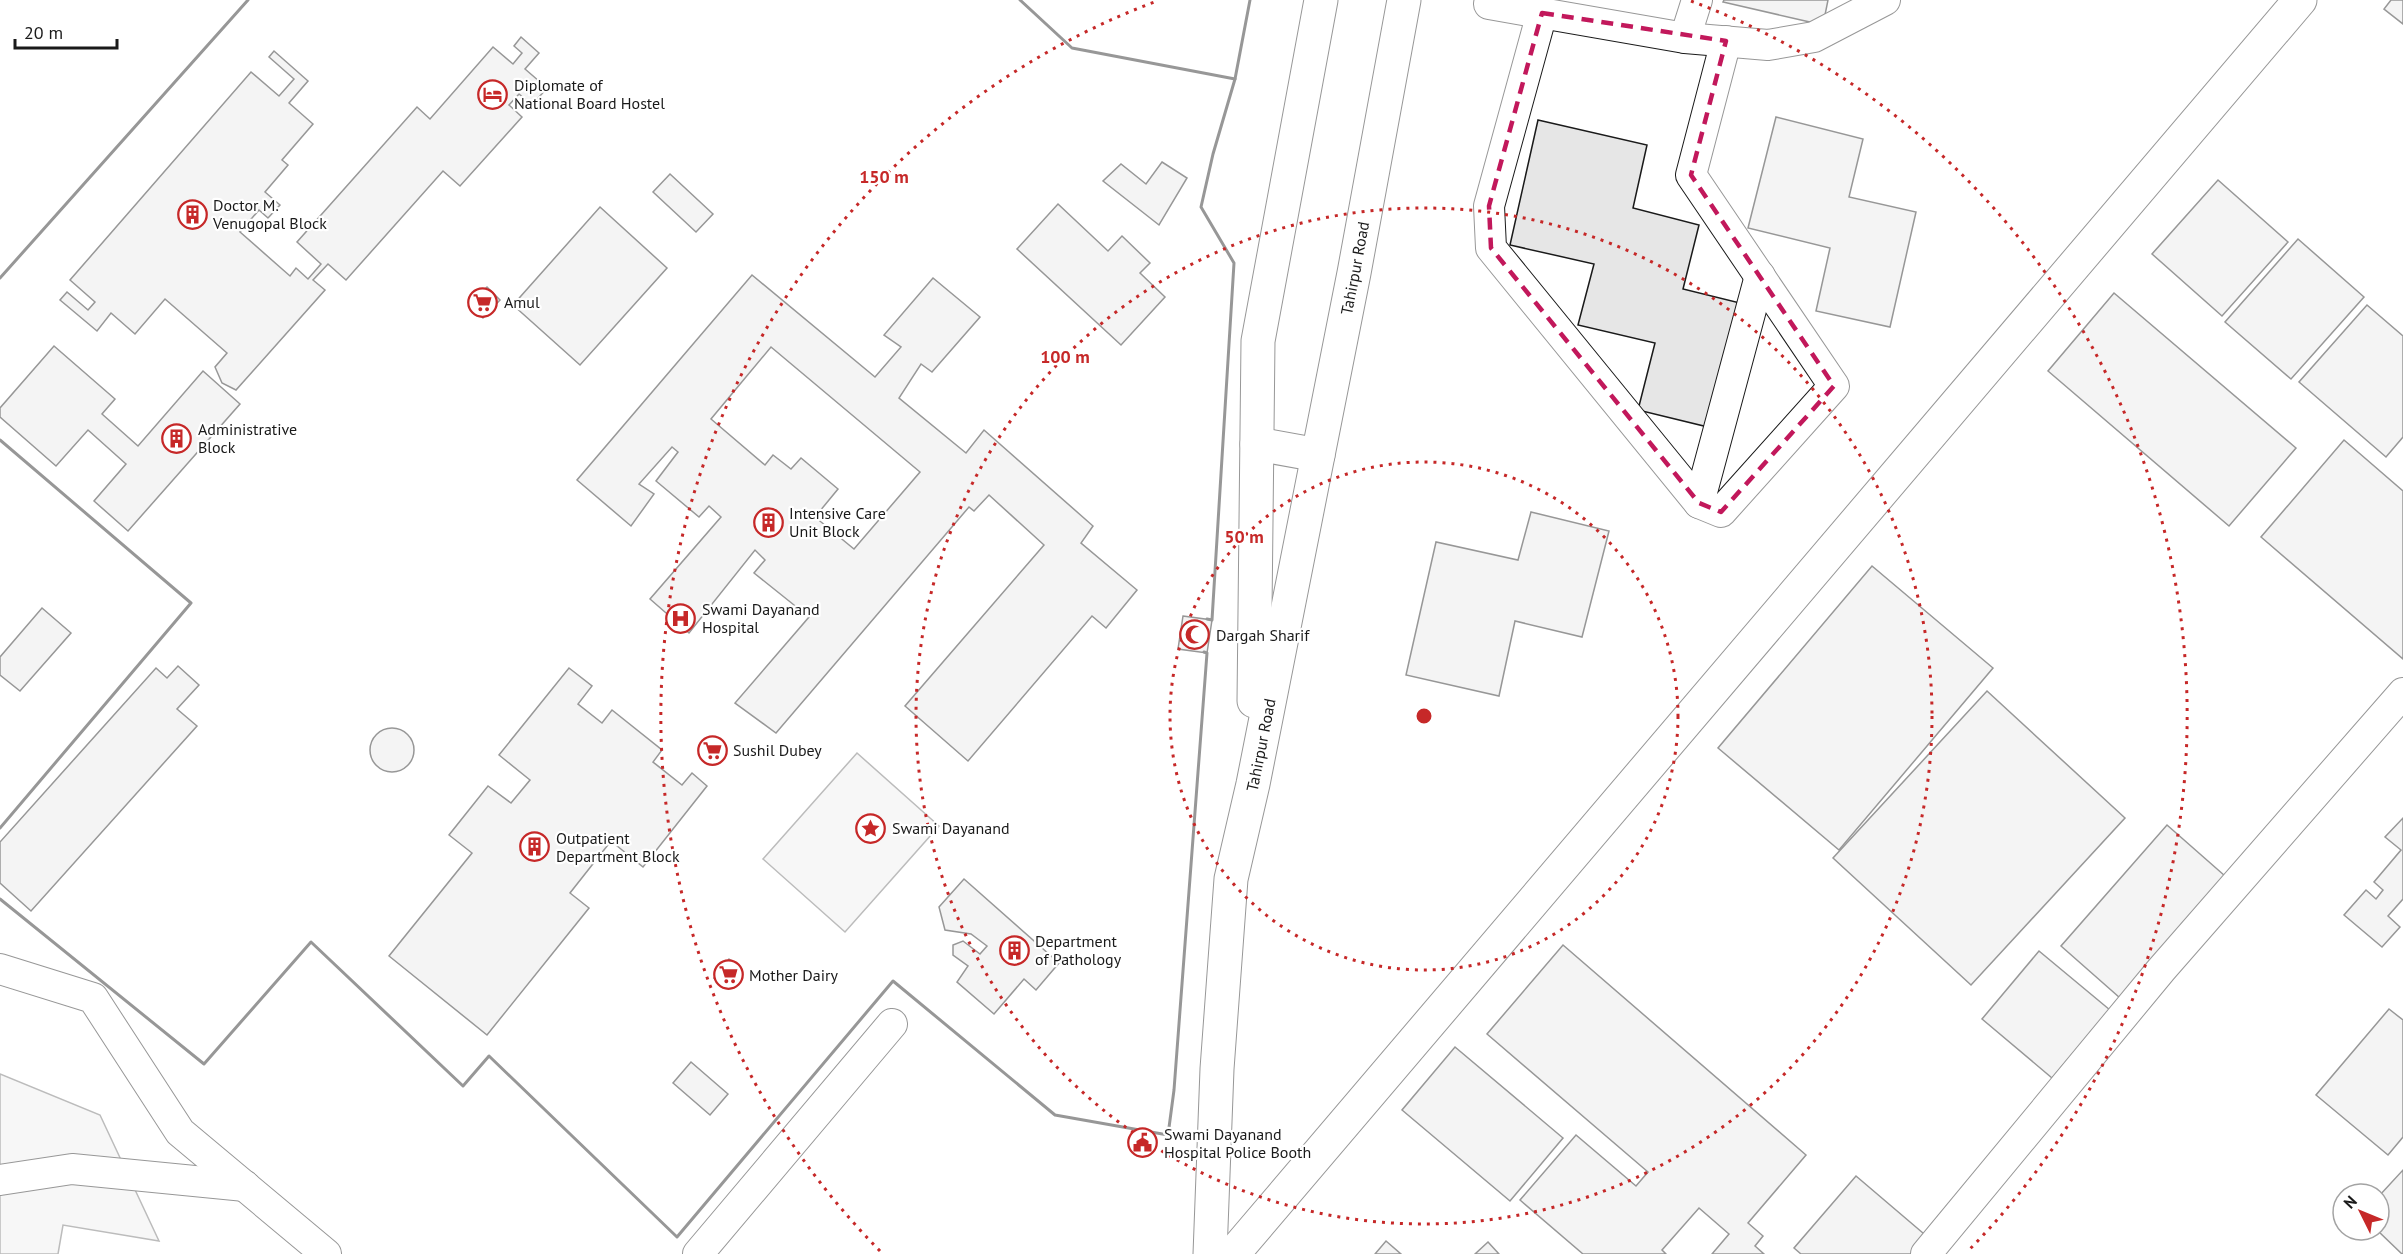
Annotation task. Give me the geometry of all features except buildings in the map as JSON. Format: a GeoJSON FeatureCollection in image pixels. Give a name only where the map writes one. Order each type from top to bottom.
{"type":"FeatureCollection","features":[{"type":"Feature","properties":{"kind":"main road","name":"Tahirpur Road"},"geometry":{"type":"LineString","coordinates":[[1253,784],[1258,341],[1321,0]]}},
{"type":"Feature","properties":{"kind":"main road","name":"Tahirpur Road"},"geometry":{"type":"LineString","coordinates":[[1253,784],[1354,273],[1404,0]]}},
{"type":"Feature","properties":{"kind":"main road"},"geometry":{"type":"LineString","coordinates":[[1233,1254],[2300,0]]}},
{"type":"Feature","properties":{"kind":"main road"},"geometry":{"type":"LineString","coordinates":[[1257,444],[1318,454]]}},
{"type":"Feature","properties":{"kind":"main road"},"geometry":{"type":"LineString","coordinates":[[1210,1254],[1217,1070],[1231,879],[1253,784]]}},
{"type":"Feature","properties":{"kind":"street"},"geometry":{"type":"LineString","coordinates":[[1685,38],[1697,0]]}},
{"type":"Feature","properties":{"kind":"street"},"geometry":{"type":"LineString","coordinates":[[1489,4],[1685,38],[1768,45],[1814,37],[1885,0]]}},
{"type":"Feature","properties":{"kind":"street"},"geometry":{"type":"LineString","coordinates":[[1542,13],[1489,206],[1491,248],[1699,503],[1721,512],[1834,386],[1691,175],[1726,41]]}},
{"type":"Feature","properties":{"kind":"street"},"geometry":{"type":"LineString","coordinates":[[1699,503],[1760,276]]}},
{"type":"Feature","properties":{"kind":"street"},"geometry":{"type":"LineString","coordinates":[[1926,1254],[2161,970],[2403,693]]}},
{"type":"Feature","properties":{"kind":"street"},"geometry":{"type":"LineString","coordinates":[[0,969],[93,998],[180,1132],[326,1254]]}},
{"type":"Feature","properties":{"kind":"street"},"geometry":{"type":"LineString","coordinates":[[703,1252],[892,1023]]}},
{"type":"Feature","properties":{"kind":"street"},"geometry":{"type":"LineString","coordinates":[[0,1180],[72,1169],[245,1186]]}},
{"type":"Feature","properties":{"kind":"highlighted area"},"geometry":{"type":"Polygon","coordinates":[[[1542,13],[1726,41],[1691,175],[1834,386],[1721,512],[1699,503],[1491,248],[1489,206],[1542,13]]]}},
{"type":"Feature","properties":{"kind":"shaded area"},"geometry":{"type":"Polygon","coordinates":[[[857,753],[939,826],[845,932],[763,859],[857,753]]]}},
{"type":"Feature","properties":{"kind":"shaded area"},"geometry":{"type":"Polygon","coordinates":[[[0,1074],[100,1115],[159,1241],[63,1225],[58,1254],[0,1254],[0,1074]]]}},
{"type":"Feature","properties":{"kind":"wall"},"geometry":{"type":"LineString","coordinates":[[0,278],[248,0]]}},
{"type":"Feature","properties":{"kind":"wall"},"geometry":{"type":"LineString","coordinates":[[1020,0],[1072,48],[1235,79]]}},
{"type":"Feature","properties":{"kind":"wall"},"geometry":{"type":"LineString","coordinates":[[1207,619],[1212,620],[1234,263],[1201,207],[1213,154],[1235,79],[1250,0]]}},
{"type":"Feature","properties":{"kind":"wall"},"geometry":{"type":"LineString","coordinates":[[0,440],[191,603],[0,828]]}},
{"type":"Feature","properties":{"kind":"wall"},"geometry":{"type":"LineString","coordinates":[[0,899],[204,1064],[311,942],[463,1086],[489,1056],[677,1237],[893,981],[1055,1115],[1168,1135],[1174,1090],[1207,653],[1204,652]]}},
{"type":"Feature","properties":{"kind":"place","name":"Diplomate of National Board Hostel"},"geometry":{"type":"Point","coordinates":[493,94]}},
{"type":"Feature","properties":{"kind":"place","name":"Doctor M. Venugopal Block"},"geometry":{"type":"Point","coordinates":[192,214]}},
{"type":"Feature","properties":{"kind":"place","name":"Amul"},"geometry":{"type":"Point","coordinates":[483,302]}},
{"type":"Feature","properties":{"kind":"place","name":"Administrative Block"},"geometry":{"type":"Point","coordinates":[177,438]}},
{"type":"Feature","properties":{"kind":"place","name":"Intensive Care Unit Block"},"geometry":{"type":"Point","coordinates":[768,522]}},
{"type":"Feature","properties":{"kind":"place","name":"Swami Dayanand Hospital"},"geometry":{"type":"Point","coordinates":[681,618]}},
{"type":"Feature","properties":{"kind":"place","name":"Dargah Sharif"},"geometry":{"type":"Point","coordinates":[1195,635]}},
{"type":"Feature","properties":{"kind":"place","name":"Sushil Dubey"},"geometry":{"type":"Point","coordinates":[712,750]}},
{"type":"Feature","properties":{"kind":"place","name":"Swami Dayanand"},"geometry":{"type":"Point","coordinates":[871,828]}},
{"type":"Feature","properties":{"kind":"place","name":"Outpatient Department Block"},"geometry":{"type":"Point","coordinates":[535,847]}},
{"type":"Feature","properties":{"kind":"place","name":"Department of Pathology"},"geometry":{"type":"Point","coordinates":[1014,950]}},
{"type":"Feature","properties":{"kind":"place","name":"Mother Dairy"},"geometry":{"type":"Point","coordinates":[728,975]}},
{"type":"Feature","properties":{"kind":"place","name":"Swami Dayanand Hospital Police Booth"},"geometry":{"type":"Point","coordinates":[1143,1143]}}]}
